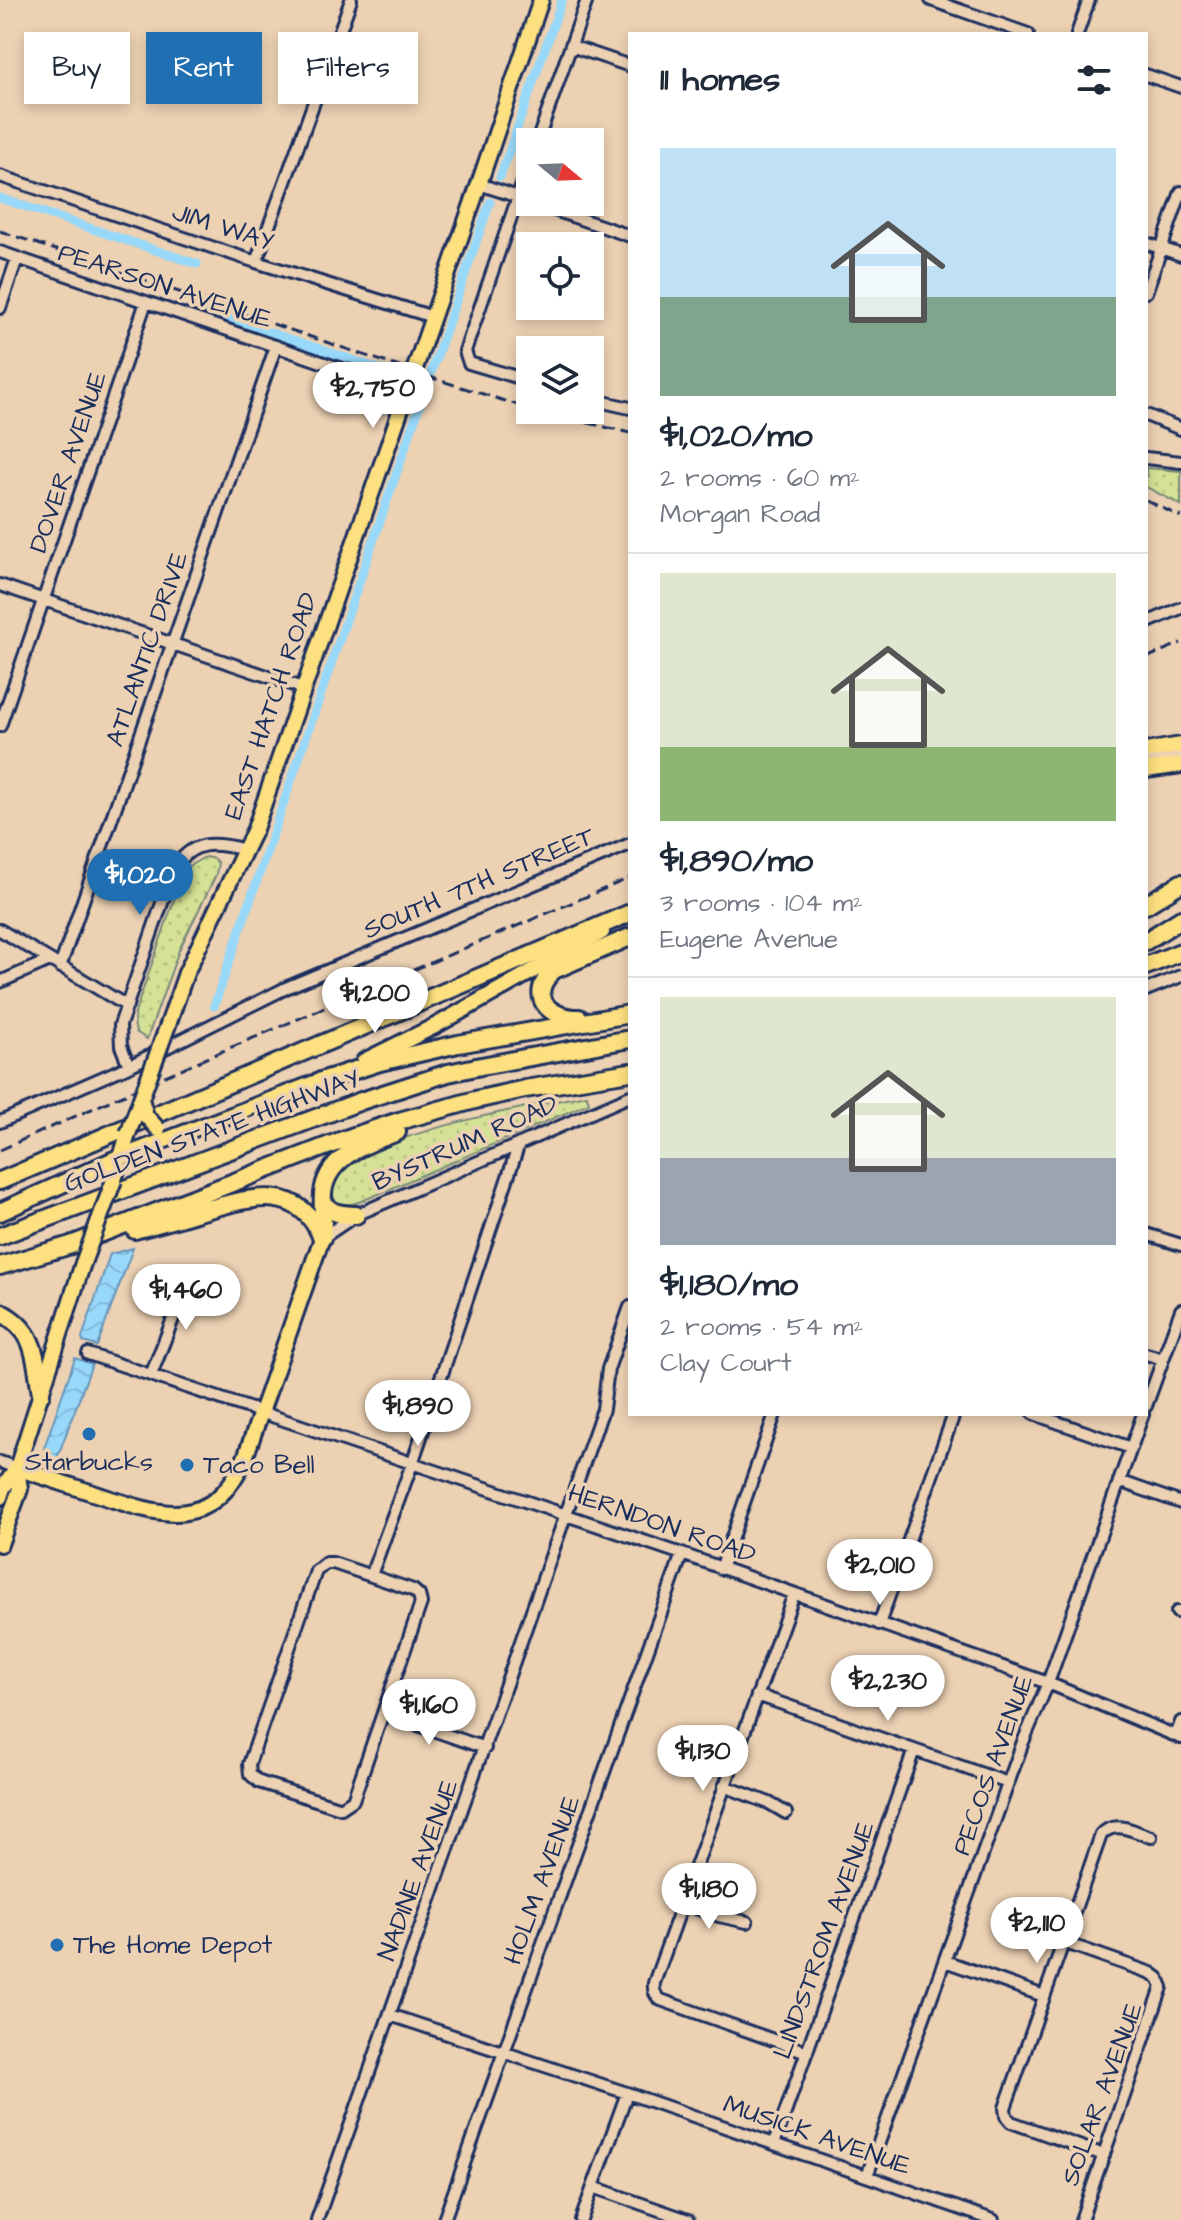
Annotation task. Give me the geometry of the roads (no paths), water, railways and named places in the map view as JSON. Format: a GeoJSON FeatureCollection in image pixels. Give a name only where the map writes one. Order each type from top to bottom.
{"type":"FeatureCollection","features":[{"type":"Feature","properties":{"kind":"highway"},"geometry":{"type":"LineString","coordinates":[[1148,904],[1181,883]]}},
{"type":"Feature","properties":{"kind":"highway"},"geometry":{"type":"LineString","coordinates":[[0,1181],[628,915]]}},
{"type":"Feature","properties":{"kind":"highway"},"geometry":{"type":"LineString","coordinates":[[1148,940],[1181,919]]}},
{"type":"Feature","properties":{"kind":"highway"},"geometry":{"type":"LineString","coordinates":[[608,1017],[574,1019],[552,1013],[541,989],[554,970],[628,938]]}},
{"type":"Feature","properties":{"kind":"highway"},"geometry":{"type":"LineString","coordinates":[[1148,965],[1181,952]]}},
{"type":"Feature","properties":{"kind":"highway"},"geometry":{"type":"LineString","coordinates":[[321,1081],[431,1050],[628,1014]]}},
{"type":"Feature","properties":{"kind":"highway","name":"GOLDEN STATE HIGHWAY"},"geometry":{"type":"LineString","coordinates":[[0,1236],[361,1101],[423,1081],[496,1062],[628,1039]]}},
{"type":"Feature","properties":{"kind":"highway","name":"GOLDEN STATE HIGHWAY"},"geometry":{"type":"LineString","coordinates":[[0,1266],[71,1245],[348,1138],[475,1100],[628,1072]]}},
{"type":"Feature","properties":{"kind":"highway"},"geometry":{"type":"LineString","coordinates":[[322,1238],[323,1193],[329,1175],[341,1159],[475,1100]]}},
{"type":"Feature","properties":{"kind":"highway"},"geometry":{"type":"LineString","coordinates":[[0,1212],[121,1157]]}},
{"type":"Feature","properties":{"kind":"highway"},"geometry":{"type":"LineString","coordinates":[[71,1245],[126,1233],[245,1199],[264,1197],[283,1200],[305,1211],[315,1222],[322,1238]]}},
{"type":"Feature","properties":{"kind":"highway"},"geometry":{"type":"LineString","coordinates":[[324,1203],[334,1212],[356,1215]]}},
{"type":"Feature","properties":{"kind":"highway"},"geometry":{"type":"LineString","coordinates":[[0,1312],[29,1336],[41,1394]]}},
{"type":"Feature","properties":{"kind":"main road","name":"EAST HATCH ROAD"},"geometry":{"type":"LineString","coordinates":[[0,1497],[17,1468],[83,1263],[186,973],[246,850],[541,0]]}},
{"type":"Feature","properties":{"kind":"main road"},"geometry":{"type":"LineString","coordinates":[[1148,751],[1181,745]]}},
{"type":"Feature","properties":{"kind":"main road"},"geometry":{"type":"LineString","coordinates":[[1148,770],[1181,765]]}},
{"type":"Feature","properties":{"kind":"main road"},"geometry":{"type":"LineString","coordinates":[[121,1157],[321,1081],[435,1026],[628,915]]}},
{"type":"Feature","properties":{"kind":"main road"},"geometry":{"type":"LineString","coordinates":[[141,1098],[146,1116],[158,1129],[171,1133],[187,1132]]}},
{"type":"Feature","properties":{"kind":"main road"},"geometry":{"type":"LineString","coordinates":[[17,1468],[140,1509],[167,1514],[192,1511],[214,1501],[229,1486],[245,1458],[322,1238]]}},
{"type":"Feature","properties":{"kind":"main road","name":"EAST HATCH ROAD"},"geometry":{"type":"LineString","coordinates":[[0,1544],[20,1489],[17,1468]]}},
{"type":"Feature","properties":{"kind":"street"},"geometry":{"type":"LineString","coordinates":[[256,262],[351,0]]}},
{"type":"Feature","properties":{"kind":"street"},"geometry":{"type":"LineString","coordinates":[[542,128],[587,0]]}},
{"type":"Feature","properties":{"kind":"street"},"geometry":{"type":"LineString","coordinates":[[931,0],[950,3],[1023,32]]}},
{"type":"Feature","properties":{"kind":"street"},"geometry":{"type":"LineString","coordinates":[[1078,32],[1089,0]]}},
{"type":"Feature","properties":{"kind":"street"},"geometry":{"type":"LineString","coordinates":[[571,46],[628,65]]}},
{"type":"Feature","properties":{"kind":"street"},"geometry":{"type":"LineString","coordinates":[[1148,76],[1181,87]]}},
{"type":"Feature","properties":{"kind":"street","name":"JIM WAY"},"geometry":{"type":"LineString","coordinates":[[0,176],[256,262],[433,317]]}},
{"type":"Feature","properties":{"kind":"street"},"geometry":{"type":"LineString","coordinates":[[479,184],[516,196]]}},
{"type":"Feature","properties":{"kind":"street"},"geometry":{"type":"LineString","coordinates":[[1148,286],[1181,192]]}},
{"type":"Feature","properties":{"kind":"street"},"geometry":{"type":"LineString","coordinates":[[516,203],[465,351],[469,363],[516,377]]}},
{"type":"Feature","properties":{"kind":"street"},"geometry":{"type":"LineString","coordinates":[[572,216],[628,235]]}},
{"type":"Feature","properties":{"kind":"street"},"geometry":{"type":"LineString","coordinates":[[1148,244],[1181,255]]}},
{"type":"Feature","properties":{"kind":"street","name":"PEARSON AVENUE"},"geometry":{"type":"LineString","coordinates":[[0,252],[339,368],[409,387]]}},
{"type":"Feature","properties":{"kind":"street"},"geometry":{"type":"LineString","coordinates":[[0,308],[17,259]]}},
{"type":"Feature","properties":{"kind":"street","name":"DOVER AVENUE"},"geometry":{"type":"LineString","coordinates":[[0,726],[146,302]]}},
{"type":"Feature","properties":{"kind":"street","name":"ATLANTIC DRIVE"},"geometry":{"type":"LineString","coordinates":[[60,967],[276,346]]}},
{"type":"Feature","properties":{"kind":"street"},"geometry":{"type":"LineString","coordinates":[[604,402],[628,408]]}},
{"type":"Feature","properties":{"kind":"street"},"geometry":{"type":"LineString","coordinates":[[1148,416],[1181,429]]}},
{"type":"Feature","properties":{"kind":"street"},"geometry":{"type":"LineString","coordinates":[[1148,458],[1181,462]]}},
{"type":"Feature","properties":{"kind":"street"},"geometry":{"type":"LineString","coordinates":[[0,585],[302,688]]}},
{"type":"Feature","properties":{"kind":"street"},"geometry":{"type":"LineString","coordinates":[[1148,622],[1181,608]]}},
{"type":"Feature","properties":{"kind":"street"},"geometry":{"type":"LineString","coordinates":[[1148,760],[1181,754]]}},
{"type":"Feature","properties":{"kind":"street"},"geometry":{"type":"LineString","coordinates":[[129,1066],[121,1046],[120,1025],[173,871],[185,854],[202,845],[220,844],[246,850]]}},
{"type":"Feature","properties":{"kind":"street","name":"SOUTH 7TH STREET"},"geometry":{"type":"LineString","coordinates":[[0,1122],[129,1066],[288,987],[628,845]]}},
{"type":"Feature","properties":{"kind":"street"},"geometry":{"type":"LineString","coordinates":[[0,930],[127,1006]]}},
{"type":"Feature","properties":{"kind":"street"},"geometry":{"type":"LineString","coordinates":[[0,982],[50,960]]}},
{"type":"Feature","properties":{"kind":"street"},"geometry":{"type":"LineString","coordinates":[[1148,989],[1181,976]]}},
{"type":"Feature","properties":{"kind":"street","name":"BYSTRUM ROAD"},"geometry":{"type":"LineString","coordinates":[[322,1238],[356,1215],[628,1097]]}},
{"type":"Feature","properties":{"kind":"street"},"geometry":{"type":"LineString","coordinates":[[371,1575],[412,1464],[519,1144]]}},
{"type":"Feature","properties":{"kind":"street"},"geometry":{"type":"LineString","coordinates":[[1148,1235],[1181,1245]]}},
{"type":"Feature","properties":{"kind":"street"},"geometry":{"type":"LineString","coordinates":[[151,1375],[189,1278]]}},
{"type":"Feature","properties":{"kind":"street"},"geometry":{"type":"LineString","coordinates":[[1148,1400],[1181,1310]]}},
{"type":"Feature","properties":{"kind":"street","name":"NADINE AVENUE"},"geometry":{"type":"LineString","coordinates":[[317,2220],[603,1409],[608,1369],[628,1313]]}},
{"type":"Feature","properties":{"kind":"street","name":"HERNDON ROAD"},"geometry":{"type":"LineString","coordinates":[[88,1354],[682,1554],[1048,1683],[1178,1737]]}},
{"type":"Feature","properties":{"kind":"street"},"geometry":{"type":"LineString","coordinates":[[1148,1355],[1163,1359]]}},
{"type":"Feature","properties":{"kind":"street"},"geometry":{"type":"LineString","coordinates":[[721,1569],[774,1416]]}},
{"type":"Feature","properties":{"kind":"street"},"geometry":{"type":"LineString","coordinates":[[879,1624],[953,1416]]}},
{"type":"Feature","properties":{"kind":"street"},"geometry":{"type":"LineString","coordinates":[[1040,1416],[1131,1448]]}},
{"type":"Feature","properties":{"kind":"street","name":"PECOS AVENUE"},"geometry":{"type":"LineString","coordinates":[[867,2176],[1142,1416]]}},
{"type":"Feature","properties":{"kind":"street"},"geometry":{"type":"LineString","coordinates":[[0,1462],[17,1468]]}},
{"type":"Feature","properties":{"kind":"street"},"geometry":{"type":"LineString","coordinates":[[1119,1481],[1181,1503]]}},
{"type":"Feature","properties":{"kind":"street","name":"HOLM AVENUE"},"geometry":{"type":"LineString","coordinates":[[444,2220],[682,1554]]}},
{"type":"Feature","properties":{"kind":"street"},"geometry":{"type":"LineString","coordinates":[[333,1563],[371,1575],[419,1595],[420,1608],[383,1713],[353,1800],[347,1806],[336,1808],[259,1782],[250,1774],[249,1764],[316,1571],[324,1564],[333,1563]]}},
{"type":"Feature","properties":{"kind":"street"},"geometry":{"type":"LineString","coordinates":[[794,1594],[654,1983],[655,1993],[661,2000],[807,2052]]}},
{"type":"Feature","properties":{"kind":"street"},"geometry":{"type":"LineString","coordinates":[[757,1695],[1008,1783]]}},
{"type":"Feature","properties":{"kind":"street"},"geometry":{"type":"LineString","coordinates":[[383,1713],[485,1748]]}},
{"type":"Feature","properties":{"kind":"street"},"geometry":{"type":"LineString","coordinates":[[1178,1737],[1181,1722]]}},
{"type":"Feature","properties":{"kind":"street","name":"LINDSTROM AVENUE"},"geometry":{"type":"LineString","coordinates":[[774,2144],[914,1750]]}},
{"type":"Feature","properties":{"kind":"street"},"geometry":{"type":"LineString","coordinates":[[724,1786],[786,1813]]}},
{"type":"Feature","properties":{"kind":"street"},"geometry":{"type":"LineString","coordinates":[[1104,2155],[1011,2122],[1005,2108],[1101,1835],[1109,1828],[1118,1826],[1151,1837]]}},
{"type":"Feature","properties":{"kind":"street"},"geometry":{"type":"LineString","coordinates":[[682,1903],[747,1922]]}},
{"type":"Feature","properties":{"kind":"street","name":"SOLAR AVENUE"},"geometry":{"type":"LineString","coordinates":[[1063,1942],[1151,1973],[1161,1982],[1162,1991],[1081,2220]]}},
{"type":"Feature","properties":{"kind":"street"},"geometry":{"type":"LineString","coordinates":[[945,1961],[1044,1996]]}},
{"type":"Feature","properties":{"kind":"street","name":"MUSICK AVENUE"},"geometry":{"type":"LineString","coordinates":[[390,2015],[627,2093],[990,2220]]}},
{"type":"Feature","properties":{"kind":"street"},"geometry":{"type":"LineString","coordinates":[[581,2220],[627,2093]]}},
{"type":"Feature","properties":{"kind":"street"},"geometry":{"type":"LineString","coordinates":[[593,2187],[688,2220]]}},
{"type":"Feature","properties":{"kind":"water"},"geometry":{"type":"Polygon","coordinates":[[[133,1248],[97,1346],[83,1342],[110,1254],[133,1248]]]}},
{"type":"Feature","properties":{"kind":"water"},"geometry":{"type":"Polygon","coordinates":[[[75,1358],[92,1364],[56,1461],[45,1455],[44,1448],[75,1358]]]}},
{"type":"Feature","properties":{"kind":"waterway"},"geometry":{"type":"LineString","coordinates":[[500,177],[562,0]]}},
{"type":"Feature","properties":{"kind":"waterway"},"geometry":{"type":"LineString","coordinates":[[0,198],[197,264]]}},
{"type":"Feature","properties":{"kind":"waterway"},"geometry":{"type":"LineString","coordinates":[[431,373],[490,202]]}},
{"type":"Feature","properties":{"kind":"waterway"},"geometry":{"type":"LineString","coordinates":[[204,307],[212,313],[400,376]]}},
{"type":"Feature","properties":{"kind":"waterway"},"geometry":{"type":"LineString","coordinates":[[214,1006],[428,381]]}},
{"type":"Feature","properties":{"kind":"railway"},"geometry":{"type":"LineString","coordinates":[[0,231],[516,405]]}},
{"type":"Feature","properties":{"kind":"railway"},"geometry":{"type":"LineString","coordinates":[[592,424],[628,433]]}},
{"type":"Feature","properties":{"kind":"railway"},"geometry":{"type":"LineString","coordinates":[[1148,501],[1181,517]]}},
{"type":"Feature","properties":{"kind":"railway"},"geometry":{"type":"LineString","coordinates":[[1148,657],[1181,643]]}},
{"type":"Feature","properties":{"kind":"railway"},"geometry":{"type":"LineString","coordinates":[[0,1150],[192,1064],[628,879]]}},
{"type":"Feature","properties":{"kind":"place","name":"Starbucks"},"geometry":{"type":"Point","coordinates":[89,1434]}},
{"type":"Feature","properties":{"kind":"place","name":"Taco Bell"},"geometry":{"type":"Point","coordinates":[187,1465]}},
{"type":"Feature","properties":{"kind":"place","name":"The Home Depot"},"geometry":{"type":"Point","coordinates":[57,1945]}}]}
